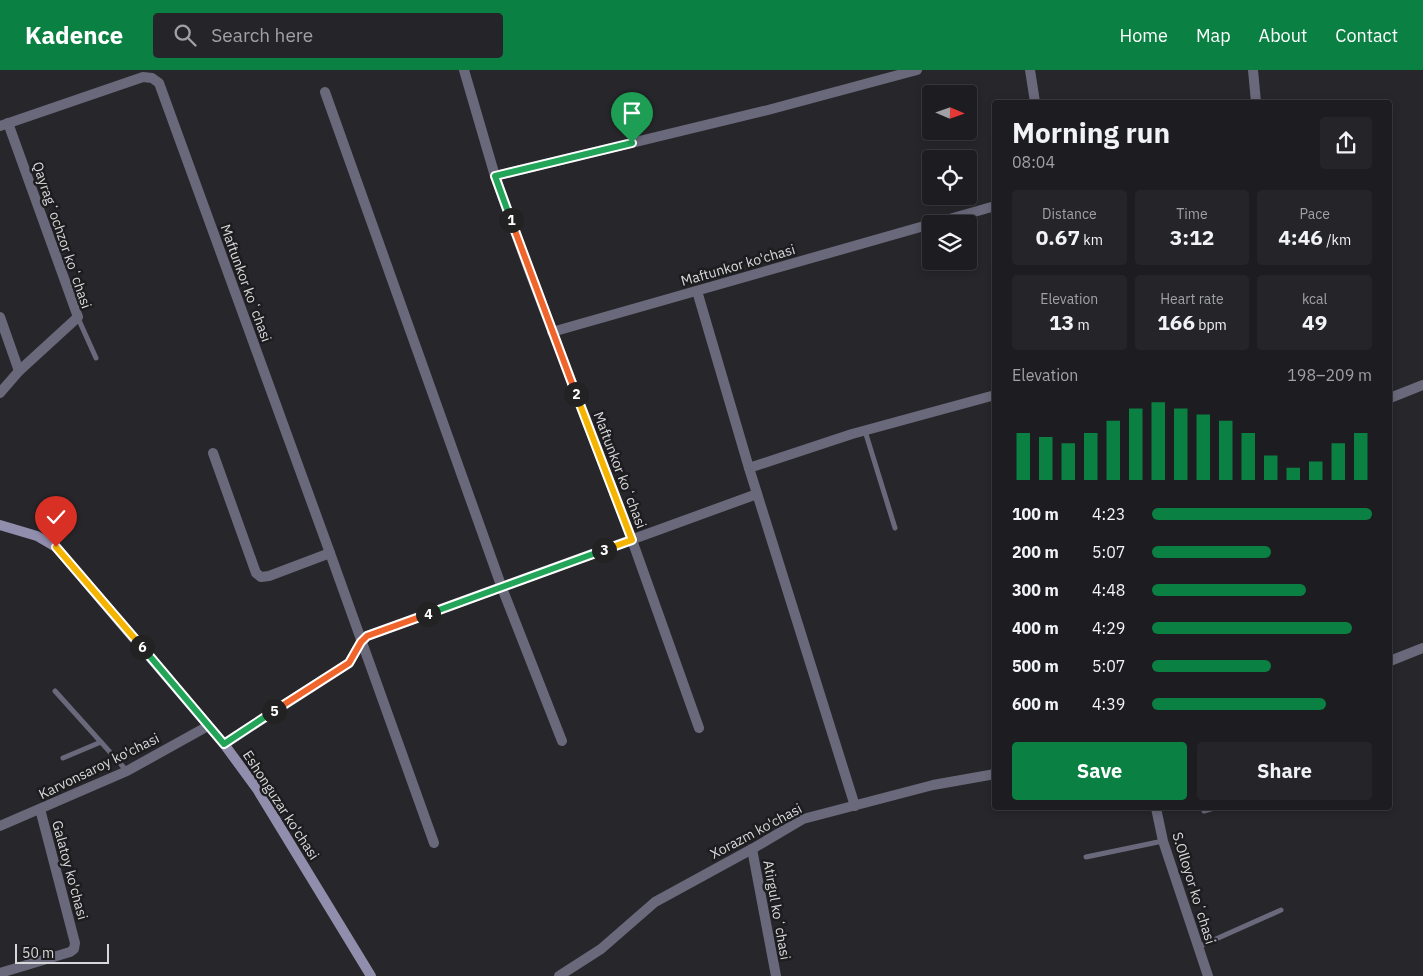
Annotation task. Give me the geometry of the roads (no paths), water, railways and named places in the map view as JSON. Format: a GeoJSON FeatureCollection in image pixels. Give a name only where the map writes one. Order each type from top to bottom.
{"type":"FeatureCollection","features":[{"type":"Feature","properties":{"kind":"street","name":"Maftunkor koʻchasi"},"geometry":{"type":"LineString","coordinates":[[464,70],[495,176],[552,332],[632,540],[699,728]]}},
{"type":"Feature","properties":{"kind":"street"},"geometry":{"type":"LineString","coordinates":[[495,176],[768,110],[917,70]]}},
{"type":"Feature","properties":{"kind":"street"},"geometry":{"type":"LineString","coordinates":[[1030,70],[1035,100]]}},
{"type":"Feature","properties":{"kind":"street"},"geometry":{"type":"LineString","coordinates":[[1253,70],[1256,100]]}},
{"type":"Feature","properties":{"kind":"street","name":"Maftunkor koʻchasi"},"geometry":{"type":"LineString","coordinates":[[4,125],[144,78],[152,78],[159,83],[434,843]]}},
{"type":"Feature","properties":{"kind":"street"},"geometry":{"type":"LineString","coordinates":[[325,92],[502,588],[562,741]]}},
{"type":"Feature","properties":{"kind":"street","name":"Qayragʻochzor koʻchasi"},"geometry":{"type":"LineString","coordinates":[[0,393],[19,371],[78,317],[4,125]]}},
{"type":"Feature","properties":{"kind":"street","name":"Maftunkor ko'chasi"},"geometry":{"type":"LineString","coordinates":[[964,215],[992,207]]}},
{"type":"Feature","properties":{"kind":"street","name":"Maftunkor ko'chasi"},"geometry":{"type":"LineString","coordinates":[[552,332],[922,227]]}},
{"type":"Feature","properties":{"kind":"street"},"geometry":{"type":"LineString","coordinates":[[697,291],[749,468],[855,806]]}},
{"type":"Feature","properties":{"kind":"street"},"geometry":{"type":"LineString","coordinates":[[0,317],[19,371]]}},
{"type":"Feature","properties":{"kind":"street"},"geometry":{"type":"LineString","coordinates":[[1392,397],[1423,385]]}},
{"type":"Feature","properties":{"kind":"street"},"geometry":{"type":"LineString","coordinates":[[749,468],[865,431],[992,396]]}},
{"type":"Feature","properties":{"kind":"street"},"geometry":{"type":"LineString","coordinates":[[212,453],[256,573],[261,578],[330,553]]}},
{"type":"Feature","properties":{"kind":"street","name":"Maftunkor koʻchasi"},"geometry":{"type":"LineString","coordinates":[[361,642],[367,636],[757,494]]}},
{"type":"Feature","properties":{"kind":"street","name":"Eshonguzar ko'chasi"},"geometry":{"type":"LineString","coordinates":[[0,525],[37,536],[56,547],[224,744],[257,789],[371,976]]}},
{"type":"Feature","properties":{"kind":"street"},"geometry":{"type":"LineString","coordinates":[[224,744],[349,663],[361,642]]}},
{"type":"Feature","properties":{"kind":"street"},"geometry":{"type":"LineString","coordinates":[[1392,660],[1423,648]]}},
{"type":"Feature","properties":{"kind":"street","name":"Karvonsaroy ko'chasi"},"geometry":{"type":"LineString","coordinates":[[0,826],[127,771],[208,726]]}},
{"type":"Feature","properties":{"kind":"street","name":"Xorazm ko'chasi"},"geometry":{"type":"LineString","coordinates":[[559,976],[601,949],[655,902],[803,819],[933,785],[992,775]]}},
{"type":"Feature","properties":{"kind":"street","name":"Galatoy ko'chasi"},"geometry":{"type":"LineString","coordinates":[[0,972],[70,952],[74,949],[75,942],[40,809]]}},
{"type":"Feature","properties":{"kind":"street","name":"S.Olloyor koʻchasi"},"geometry":{"type":"LineString","coordinates":[[1156,810],[1164,841],[1208,976]]}},
{"type":"Feature","properties":{"kind":"street","name":"Atirgul koʻchasi"},"geometry":{"type":"LineString","coordinates":[[752,849],[776,976]]}},
{"type":"Feature","properties":{"kind":"lane"},"geometry":{"type":"LineString","coordinates":[[78,317],[96,358]]}},
{"type":"Feature","properties":{"kind":"lane"},"geometry":{"type":"LineString","coordinates":[[865,431],[896,528]]}},
{"type":"Feature","properties":{"kind":"lane"},"geometry":{"type":"LineString","coordinates":[[55,691],[127,771]]}},
{"type":"Feature","properties":{"kind":"lane"},"geometry":{"type":"LineString","coordinates":[[63,758],[101,742]]}},
{"type":"Feature","properties":{"kind":"lane"},"geometry":{"type":"LineString","coordinates":[[1086,856],[1164,841]]}},
{"type":"Feature","properties":{"kind":"lane"},"geometry":{"type":"LineString","coordinates":[[1198,947],[1281,910]]}}]}
